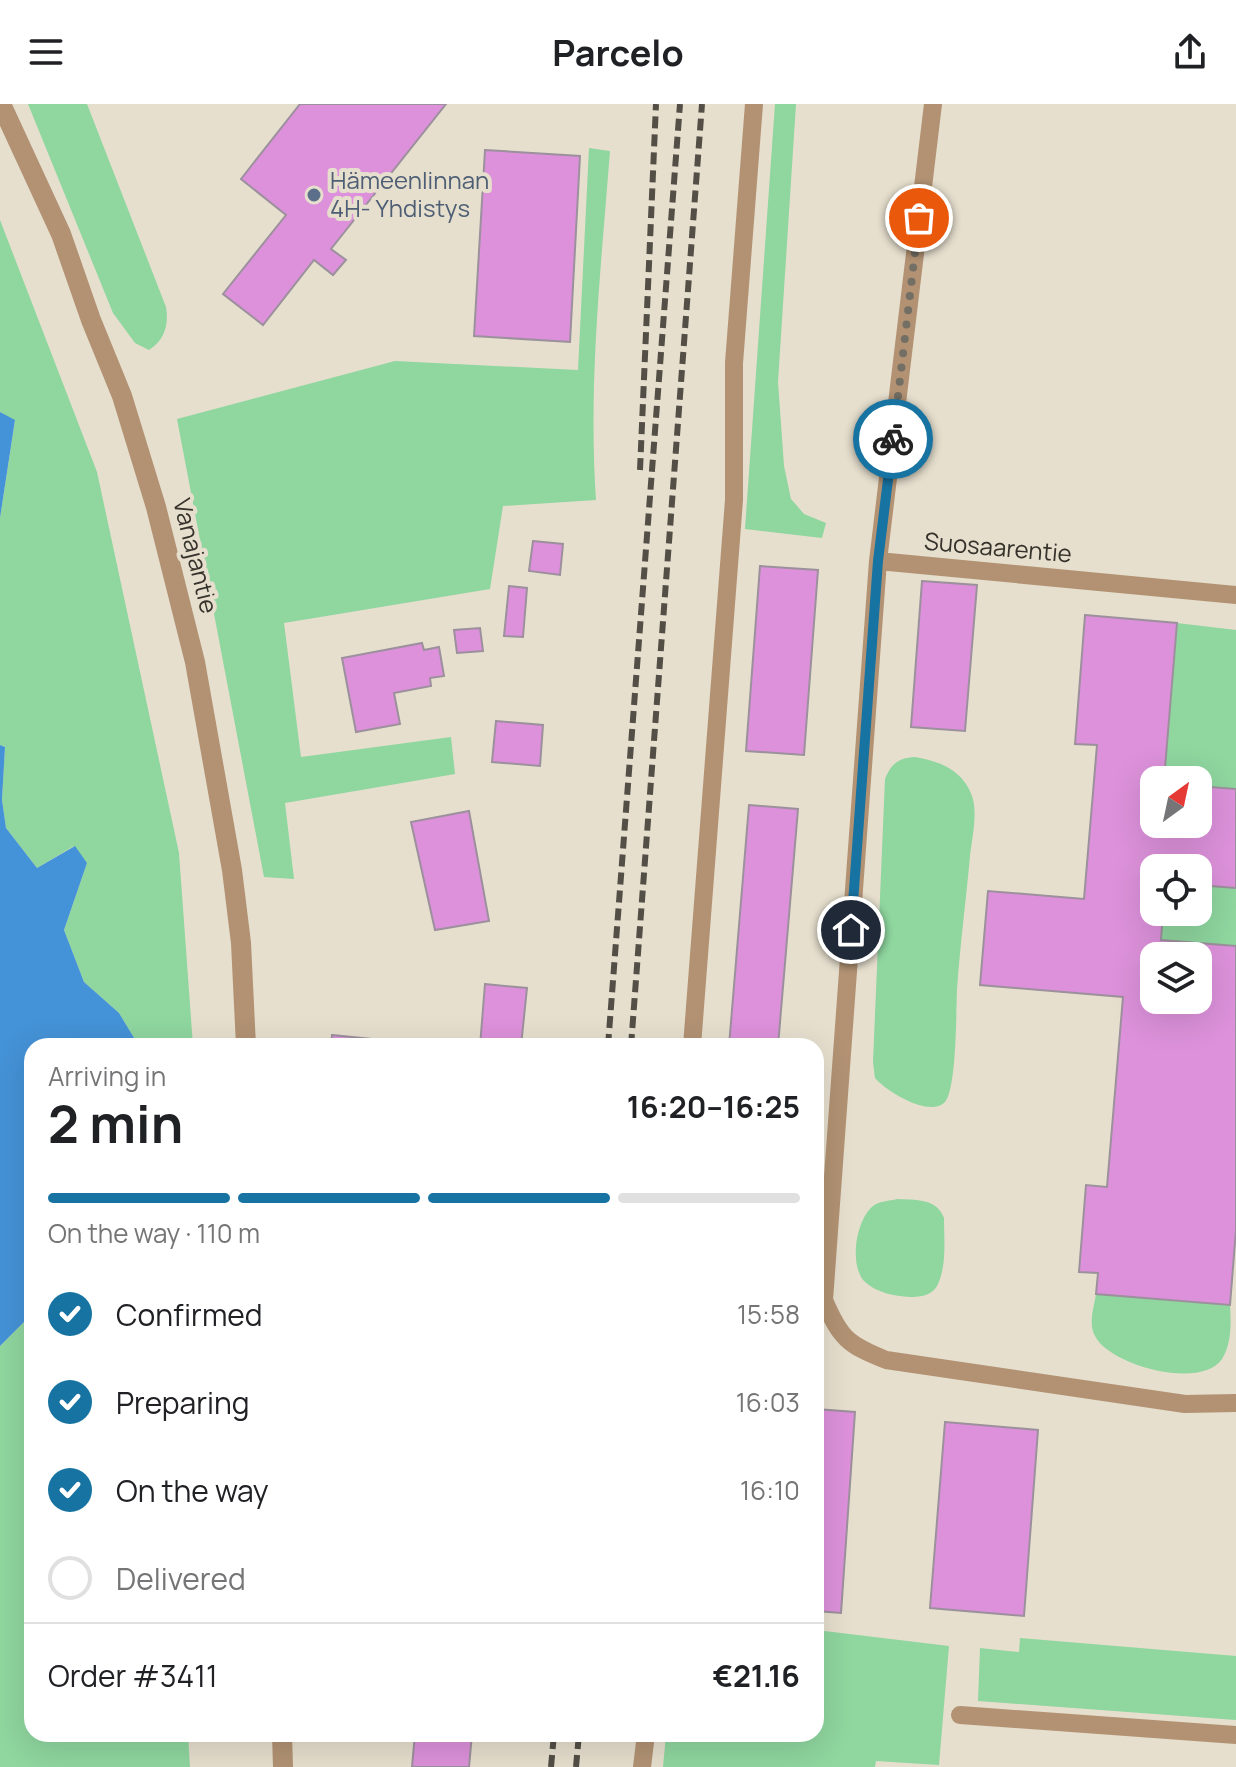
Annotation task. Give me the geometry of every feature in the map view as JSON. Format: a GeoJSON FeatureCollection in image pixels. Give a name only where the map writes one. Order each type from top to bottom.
{"type":"FeatureCollection","features":[{"type":"Feature","properties":{"kind":"street","name":"Vanajantie"},"geometry":{"type":"LineString","coordinates":[[1,104],[61,234],[122,396],[156,507],[195,662],[230,858],[241,943],[246,1038]]}},
{"type":"Feature","properties":{"kind":"street"},"geometry":{"type":"LineString","coordinates":[[282,1742],[283,1767]]}},
{"type":"Feature","properties":{"kind":"lane"},"geometry":{"type":"LineString","coordinates":[[693,1038],[734,500],[734,363],[754,104]]}},
{"type":"Feature","properties":{"kind":"lane"},"geometry":{"type":"LineString","coordinates":[[933,104],[878,561],[824,1300],[842,1336],[864,1351],[886,1360],[1185,1404],[1236,1403]]}},
{"type":"Feature","properties":{"kind":"lane","name":"Suosaarentie"},"geometry":{"type":"LineString","coordinates":[[878,561],[1236,595]]}},
{"type":"Feature","properties":{"kind":"lane"},"geometry":{"type":"LineString","coordinates":[[960,1715],[1236,1735]]}},
{"type":"Feature","properties":{"kind":"lane"},"geometry":{"type":"LineString","coordinates":[[642,1767],[645,1742]]}},
{"type":"Feature","properties":{"kind":"green space"},"geometry":{"type":"Polygon","coordinates":[[[28,104],[87,104],[166,307],[165,331],[149,350],[135,343],[113,313],[28,104]]]}},
{"type":"Feature","properties":{"kind":"green space"},"geometry":{"type":"Polygon","coordinates":[[[775,104],[796,104],[778,382],[784,466],[791,499],[804,514],[826,523],[822,538],[745,529],[775,104]]]}},
{"type":"Feature","properties":{"kind":"green space"},"geometry":{"type":"Polygon","coordinates":[[[589,148],[610,151],[595,369],[596,500],[503,506],[490,589],[284,623],[301,757],[451,737],[455,774],[285,803],[294,879],[264,877],[177,419],[395,361],[578,370],[589,148]]]}},
{"type":"Feature","properties":{"kind":"green space"},"geometry":{"type":"Polygon","coordinates":[[[0,220],[97,472],[179,853],[192,1038],[134,1038],[119,1013],[84,982],[64,930],[87,863],[74,846],[37,868],[6,828],[2,800],[5,747],[0,745],[0,518],[15,421],[0,412],[0,220]]]}},
{"type":"Feature","properties":{"kind":"green space"},"geometry":{"type":"Polygon","coordinates":[[[1177,623],[1236,630],[1236,789],[1212,787],[1212,766],[1165,766],[1177,623]]]}},
{"type":"Feature","properties":{"kind":"green space"},"geometry":{"type":"Polygon","coordinates":[[[915,757],[941,764],[956,773],[968,787],[974,810],[958,973],[954,1068],[944,1103],[928,1107],[908,1101],[888,1089],[875,1078],[873,1062],[885,779],[896,763],[915,757]]]}},
{"type":"Feature","properties":{"kind":"green space"},"geometry":{"type":"Polygon","coordinates":[[[1212,886],[1236,888],[1236,946],[1161,940],[1162,926],[1212,926],[1212,886]]]}},
{"type":"Feature","properties":{"kind":"green space"},"geometry":{"type":"Polygon","coordinates":[[[897,1199],[931,1203],[944,1218],[942,1270],[937,1286],[926,1295],[910,1297],[886,1293],[869,1285],[859,1273],[856,1242],[862,1221],[873,1206],[897,1199]]]}},
{"type":"Feature","properties":{"kind":"green space"},"geometry":{"type":"Polygon","coordinates":[[[1096,1294],[1230,1305],[1228,1346],[1222,1359],[1211,1368],[1196,1373],[1177,1373],[1137,1365],[1118,1357],[1095,1336],[1092,1315],[1096,1294]]]}},
{"type":"Feature","properties":{"kind":"green space"},"geometry":{"type":"Polygon","coordinates":[[[24,1322],[24,1742],[188,1742],[190,1767],[0,1767],[0,1346],[24,1322]]]}},
{"type":"Feature","properties":{"kind":"green space"},"geometry":{"type":"Polygon","coordinates":[[[824,1631],[949,1646],[939,1765],[876,1761],[875,1767],[663,1767],[665,1742],[824,1742],[824,1631]]]}},
{"type":"Feature","properties":{"kind":"green space"},"geometry":{"type":"Polygon","coordinates":[[[1020,1638],[1236,1656],[1236,1720],[978,1701],[980,1648],[1019,1652],[1020,1638]]]}},
{"type":"Feature","properties":{"kind":"water"},"geometry":{"type":"Polygon","coordinates":[[[0,412],[15,420],[0,518],[0,412]]]}},
{"type":"Feature","properties":{"kind":"water"},"geometry":{"type":"Polygon","coordinates":[[[0,745],[5,747],[2,800],[6,828],[37,868],[75,846],[87,863],[64,930],[84,982],[119,1013],[134,1038],[24,1038],[24,1322],[0,1346],[0,745]]]}},
{"type":"Feature","properties":{"kind":"building"},"geometry":{"type":"Polygon","coordinates":[[[300,104],[446,104],[331,249],[346,260],[333,275],[314,260],[263,325],[223,294],[286,215],[241,179],[300,104]]]}},
{"type":"Feature","properties":{"kind":"building"},"geometry":{"type":"Polygon","coordinates":[[[485,150],[580,156],[570,342],[474,336],[485,150]]]}},
{"type":"Feature","properties":{"kind":"building"},"geometry":{"type":"Polygon","coordinates":[[[533,541],[563,544],[560,575],[529,571],[533,541]]]}},
{"type":"Feature","properties":{"kind":"building"},"geometry":{"type":"Polygon","coordinates":[[[760,566],[818,570],[804,755],[746,751],[760,566]]]}},
{"type":"Feature","properties":{"kind":"building"},"geometry":{"type":"Polygon","coordinates":[[[922,581],[977,585],[965,731],[911,727],[922,581]]]}},
{"type":"Feature","properties":{"kind":"building"},"geometry":{"type":"Polygon","coordinates":[[[509,586],[527,588],[523,637],[504,636],[509,586]]]}},
{"type":"Feature","properties":{"kind":"building"},"geometry":{"type":"Polygon","coordinates":[[[1085,615],[1177,623],[1165,766],[1140,766],[1140,838],[1212,838],[1212,787],[1236,789],[1236,888],[1212,886],[1212,854],[1140,854],[1140,926],[1162,926],[1161,940],[1186,942],[1140,942],[1140,1014],[1212,1014],[1212,944],[1236,946],[1236,1230],[1230,1305],[1096,1294],[1098,1273],[1079,1272],[1086,1185],[1107,1187],[1123,997],[980,985],[988,891],[1084,899],[1097,745],[1075,744],[1085,615]]]}},
{"type":"Feature","properties":{"kind":"building"},"geometry":{"type":"Polygon","coordinates":[[[480,628],[483,651],[457,653],[454,630],[480,628]]]}},
{"type":"Feature","properties":{"kind":"building"},"geometry":{"type":"Polygon","coordinates":[[[422,643],[424,650],[439,647],[444,676],[430,678],[431,686],[394,693],[400,724],[356,732],[342,658],[422,643]]]}},
{"type":"Feature","properties":{"kind":"building"},"geometry":{"type":"Polygon","coordinates":[[[496,721],[543,725],[540,766],[492,762],[496,721]]]}},
{"type":"Feature","properties":{"kind":"building"},"geometry":{"type":"Polygon","coordinates":[[[749,805],[798,809],[779,1038],[730,1038],[749,805]]]}},
{"type":"Feature","properties":{"kind":"building"},"geometry":{"type":"Polygon","coordinates":[[[469,811],[489,921],[435,930],[411,822],[469,811]]]}},
{"type":"Feature","properties":{"kind":"building"},"geometry":{"type":"Polygon","coordinates":[[[485,984],[527,988],[522,1038],[481,1038],[485,984]]]}},
{"type":"Feature","properties":{"kind":"building"},"geometry":{"type":"Polygon","coordinates":[[[332,1035],[362,1038],[332,1038],[332,1035]]]}},
{"type":"Feature","properties":{"kind":"building"},"geometry":{"type":"Polygon","coordinates":[[[824,1410],[855,1412],[841,1613],[824,1612],[824,1410]]]}},
{"type":"Feature","properties":{"kind":"building"},"geometry":{"type":"Polygon","coordinates":[[[945,1422],[1038,1430],[1024,1616],[930,1608],[945,1422]]]}},
{"type":"Feature","properties":{"kind":"building"},"geometry":{"type":"Polygon","coordinates":[[[414,1742],[471,1742],[469,1767],[412,1767],[414,1742]]]}},
{"type":"Feature","properties":{"kind":"railway"},"geometry":{"type":"LineString","coordinates":[[640,470],[656,104]]}},
{"type":"Feature","properties":{"kind":"railway"},"geometry":{"type":"LineString","coordinates":[[609,1038],[680,104]]}},
{"type":"Feature","properties":{"kind":"railway"},"geometry":{"type":"LineString","coordinates":[[632,1038],[702,104]]}},
{"type":"Feature","properties":{"kind":"railway"},"geometry":{"type":"LineString","coordinates":[[551,1767],[553,1742]]}},
{"type":"Feature","properties":{"kind":"railway"},"geometry":{"type":"LineString","coordinates":[[576,1767],[578,1742]]}},
{"type":"Feature","properties":{"kind":"way so far"},"geometry":{"type":"LineString","coordinates":[[893,439],[919,218]]}},
{"type":"Feature","properties":{"kind":"place","name":"Hämeenlinnan 4H- Yhdistys"},"geometry":{"type":"Point","coordinates":[314,195]}},
{"type":"Feature","properties":{"kind":"route"},"geometry":{"type":"LineString","coordinates":[[851,930],[878,561],[893,439]]}}]}
